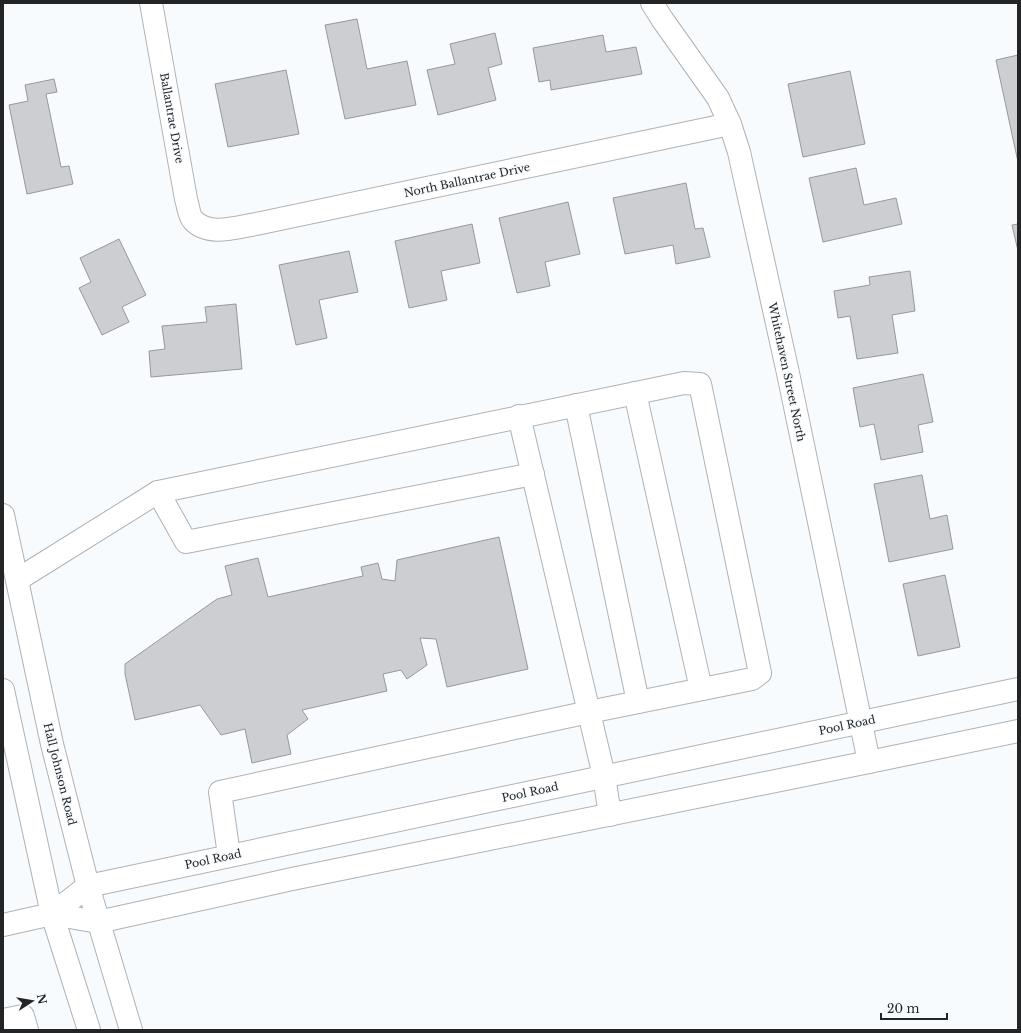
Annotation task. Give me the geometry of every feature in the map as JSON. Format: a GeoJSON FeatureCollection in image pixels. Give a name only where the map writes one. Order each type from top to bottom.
{"type":"FeatureCollection","features":[{"type":"Feature","properties":{"kind":"main road","name":"Ballantrae Drive"},"geometry":{"type":"LineString","coordinates":[[151,3],[186,199],[192,220],[203,227]]}},
{"type":"Feature","properties":{"kind":"main road","name":"Whitehaven Street North"},"geometry":{"type":"LineString","coordinates":[[652,3],[718,98],[730,124],[739,152],[783,350],[869,762]]}},
{"type":"Feature","properties":{"kind":"main road","name":"North Ballantrae Drive"},"geometry":{"type":"LineString","coordinates":[[203,227],[214,230],[256,224],[730,124]]}},
{"type":"Feature","properties":{"kind":"main road"},"geometry":{"type":"LineString","coordinates":[[10,582],[158,492],[684,383],[700,384],[760,673],[752,679],[589,712],[220,792],[229,856]]}},
{"type":"Feature","properties":{"kind":"main road"},"geometry":{"type":"LineString","coordinates":[[636,393],[701,689]]}},
{"type":"Feature","properties":{"kind":"main road"},"geometry":{"type":"LineString","coordinates":[[576,405],[638,702]]}},
{"type":"Feature","properties":{"kind":"main road"},"geometry":{"type":"LineString","coordinates":[[519,416],[604,776],[610,815]]}},
{"type":"Feature","properties":{"kind":"main road"},"geometry":{"type":"LineString","coordinates":[[158,492],[186,542],[533,474]]}},
{"type":"Feature","properties":{"kind":"main road","name":"Hall Johnson Road"},"geometry":{"type":"LineString","coordinates":[[3,515],[10,582],[88,886],[131,1030]]}},
{"type":"Feature","properties":{"kind":"main road","name":"Pool Road"},"geometry":{"type":"LineString","coordinates":[[52,914],[88,886],[1018,689]]}},
{"type":"Feature","properties":{"kind":"main road"},"geometry":{"type":"LineString","coordinates":[[3,690],[52,914],[89,1030]]}},
{"type":"Feature","properties":{"kind":"main road","name":"Pool Road"},"geometry":{"type":"LineString","coordinates":[[3,925],[52,914],[98,922],[292,879],[1018,731]]}},
{"type":"Feature","properties":{"kind":"main road"},"geometry":{"type":"LineString","coordinates":[[3,1020],[23,1016],[27,1030]]}},
{"type":"Feature","properties":{"kind":"building"},"geometry":{"type":"Polygon","coordinates":[[[357,19],[367,69],[407,61],[416,105],[345,119],[325,25],[357,19]]]}},
{"type":"Feature","properties":{"kind":"building"},"geometry":{"type":"Polygon","coordinates":[[[495,33],[502,64],[488,68],[496,100],[438,115],[427,70],[455,64],[450,44],[495,33]]]}},
{"type":"Feature","properties":{"kind":"building"},"geometry":{"type":"Polygon","coordinates":[[[603,35],[606,52],[636,47],[642,74],[551,90],[550,80],[539,82],[533,48],[603,35]]]}},
{"type":"Feature","properties":{"kind":"building"},"geometry":{"type":"Polygon","coordinates":[[[1018,55],[1018,162],[996,60],[1018,55]]]}},
{"type":"Feature","properties":{"kind":"building"},"geometry":{"type":"Polygon","coordinates":[[[286,70],[299,134],[228,147],[215,84],[286,70]]]}},
{"type":"Feature","properties":{"kind":"building"},"geometry":{"type":"Polygon","coordinates":[[[850,71],[865,144],[803,157],[788,84],[850,71]]]}},
{"type":"Feature","properties":{"kind":"building"},"geometry":{"type":"Polygon","coordinates":[[[54,79],[57,92],[46,94],[61,167],[69,166],[73,184],[27,194],[9,105],[28,101],[25,85],[54,79]]]}},
{"type":"Feature","properties":{"kind":"building"},"geometry":{"type":"Polygon","coordinates":[[[856,168],[864,205],[896,198],[902,224],[823,242],[809,178],[856,168]]]}},
{"type":"Feature","properties":{"kind":"building"},"geometry":{"type":"Polygon","coordinates":[[[686,183],[695,229],[703,228],[710,257],[676,264],[673,245],[625,254],[613,198],[686,183]]]}},
{"type":"Feature","properties":{"kind":"building"},"geometry":{"type":"Polygon","coordinates":[[[568,202],[580,254],[545,262],[550,286],[517,293],[499,218],[568,202]]]}},
{"type":"Feature","properties":{"kind":"building"},"geometry":{"type":"Polygon","coordinates":[[[472,224],[480,263],[441,271],[447,300],[409,308],[395,241],[472,224]]]}},
{"type":"Feature","properties":{"kind":"building"},"geometry":{"type":"Polygon","coordinates":[[[1018,224],[1018,251],[1012,225],[1018,224]]]}},
{"type":"Feature","properties":{"kind":"building"},"geometry":{"type":"Polygon","coordinates":[[[119,239],[146,295],[122,307],[129,322],[102,335],[79,288],[91,282],[80,258],[119,239]]]}},
{"type":"Feature","properties":{"kind":"building"},"geometry":{"type":"Polygon","coordinates":[[[349,251],[358,292],[319,300],[327,338],[296,345],[279,265],[349,251]]]}},
{"type":"Feature","properties":{"kind":"building"},"geometry":{"type":"Polygon","coordinates":[[[910,271],[915,311],[892,315],[898,353],[857,359],[850,316],[838,318],[834,291],[870,285],[869,277],[910,271]]]}},
{"type":"Feature","properties":{"kind":"building"},"geometry":{"type":"Polygon","coordinates":[[[236,304],[242,369],[151,377],[149,351],[165,349],[162,326],[207,322],[205,307],[236,304]]]}},
{"type":"Feature","properties":{"kind":"building"},"geometry":{"type":"Polygon","coordinates":[[[923,374],[933,422],[918,425],[923,452],[881,460],[874,424],[860,427],[853,388],[923,374]]]}},
{"type":"Feature","properties":{"kind":"building"},"geometry":{"type":"Polygon","coordinates":[[[922,475],[930,519],[947,515],[953,549],[889,562],[874,484],[922,475]]]}},
{"type":"Feature","properties":{"kind":"building"},"geometry":{"type":"Polygon","coordinates":[[[499,537],[528,669],[447,687],[436,639],[420,638],[427,665],[407,679],[401,670],[383,674],[387,691],[302,710],[308,719],[287,735],[291,754],[252,763],[245,729],[221,735],[200,705],[135,720],[125,674],[125,664],[217,599],[232,595],[225,566],[258,558],[268,597],[363,576],[361,567],[378,563],[382,579],[395,581],[397,560],[499,537]]]}},
{"type":"Feature","properties":{"kind":"building"},"geometry":{"type":"Polygon","coordinates":[[[945,575],[960,647],[918,656],[903,584],[945,575]]]}}]}
